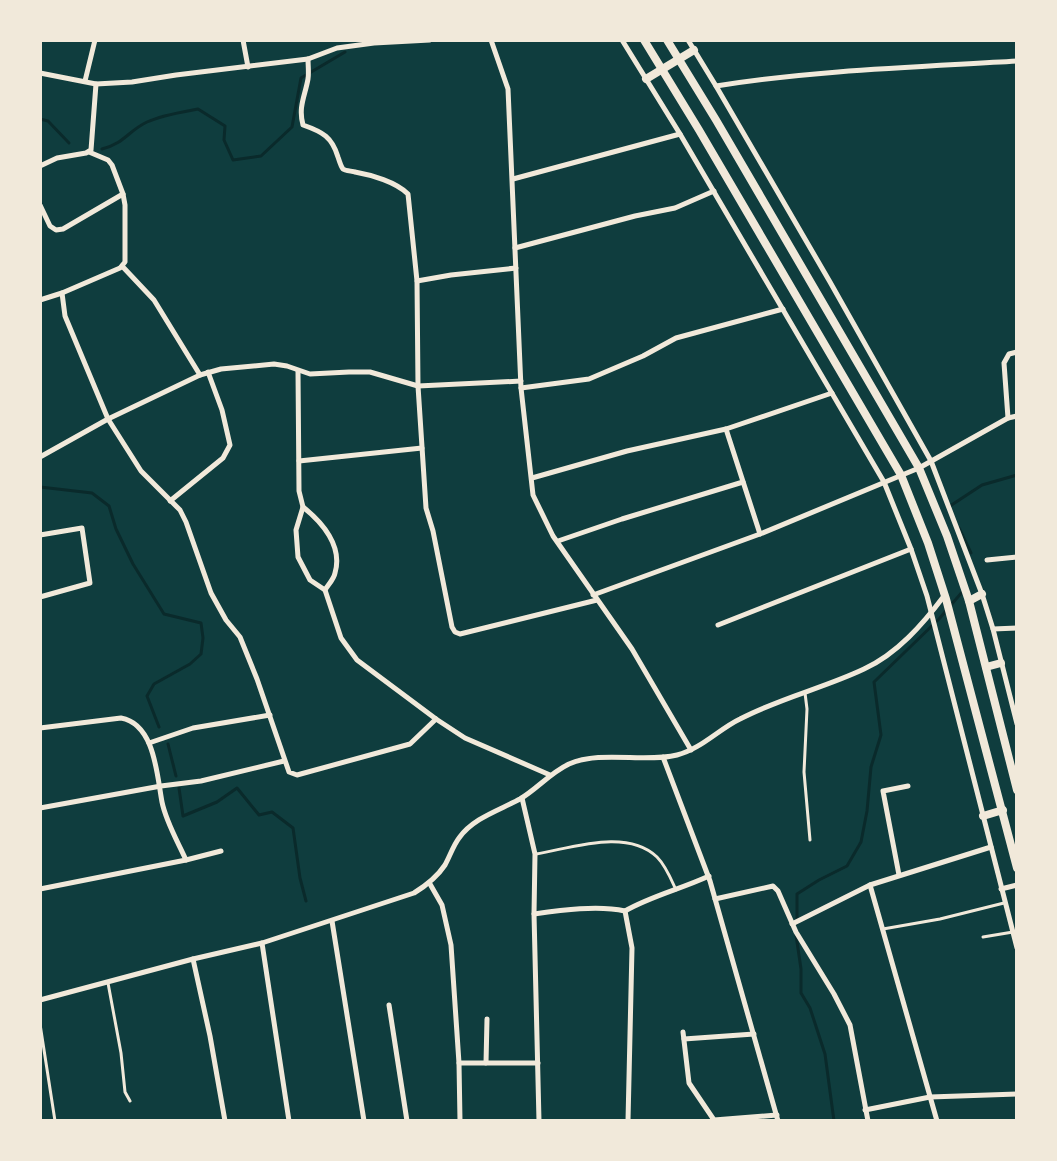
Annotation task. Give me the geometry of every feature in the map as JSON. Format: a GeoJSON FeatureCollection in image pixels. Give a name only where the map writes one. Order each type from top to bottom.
{"type":"FeatureCollection","features":[{"type":"Feature","properties":{"kind":"main road"},"geometry":{"type":"LineString","coordinates":[[644,40],[901,475],[928,543],[950,612],[1017,868]]}},
{"type":"Feature","properties":{"kind":"main road"},"geometry":{"type":"LineString","coordinates":[[667,40],[919,468],[964,584],[1017,790]]}},
{"type":"Feature","properties":{"kind":"main road"},"geometry":{"type":"LineString","coordinates":[[646,79],[694,50]]}},
{"type":"Feature","properties":{"kind":"main road"},"geometry":{"type":"LineString","coordinates":[[968,599],[980,590]]}},
{"type":"Feature","properties":{"kind":"main road"},"geometry":{"type":"LineString","coordinates":[[986,667],[1001,663]]}},
{"type":"Feature","properties":{"kind":"main road"},"geometry":{"type":"LineString","coordinates":[[983,816],[1003,810]]}},
{"type":"Feature","properties":{"kind":"street"},"geometry":{"type":"LineString","coordinates":[[85,81],[95,40]]}},
{"type":"Feature","properties":{"kind":"street"},"geometry":{"type":"LineString","coordinates":[[243,40],[248,67]]}},
{"type":"Feature","properties":{"kind":"street"},"geometry":{"type":"LineString","coordinates":[[40,73],[96,84],[132,82],[308,59],[337,48],[430,40]]}},
{"type":"Feature","properties":{"kind":"street"},"geometry":{"type":"LineString","coordinates":[[491,40],[508,89],[521,384],[533,495],[553,536],[632,649],[691,750]]}},
{"type":"Feature","properties":{"kind":"street"},"geometry":{"type":"LineString","coordinates":[[622,40],[884,482],[911,549],[936,629],[1017,948]]}},
{"type":"Feature","properties":{"kind":"street"},"geometry":{"type":"LineString","coordinates":[[688,40],[931,461],[993,629],[1016,719]]}},
{"type":"Feature","properties":{"kind":"street"},"geometry":{"type":"LineString","coordinates":[[308,59],[308,78],[300,111],[303,125],[320,131],[334,144],[344,170],[395,185],[408,194],[417,281],[418,386],[426,508],[450,623],[455,632],[460,634],[595,598],[919,468],[1008,418],[1017,416]]}},
{"type":"Feature","properties":{"kind":"street"},"geometry":{"type":"LineString","coordinates":[[716,86],[771,77],[1017,61]]}},
{"type":"Feature","properties":{"kind":"street"},"geometry":{"type":"LineString","coordinates":[[89,152],[96,84]]}},
{"type":"Feature","properties":{"kind":"street"},"geometry":{"type":"LineString","coordinates":[[513,179],[680,134]]}},
{"type":"Feature","properties":{"kind":"street"},"geometry":{"type":"LineString","coordinates":[[40,166],[57,158],[89,152],[108,160],[125,205],[125,262],[122,266],[40,300]]}},
{"type":"Feature","properties":{"kind":"street"},"geometry":{"type":"LineString","coordinates":[[515,248],[675,208],[714,191]]}},
{"type":"Feature","properties":{"kind":"street"},"geometry":{"type":"LineString","coordinates":[[40,205],[50,226],[56,230],[63,229],[123,194]]}},
{"type":"Feature","properties":{"kind":"street"},"geometry":{"type":"LineString","coordinates":[[122,266],[154,300],[200,375]]}},
{"type":"Feature","properties":{"kind":"street"},"geometry":{"type":"LineString","coordinates":[[417,281],[516,268]]}},
{"type":"Feature","properties":{"kind":"street"},"geometry":{"type":"LineString","coordinates":[[62,293],[65,316],[108,419],[141,471],[180,510],[186,522],[211,593],[240,637],[289,772],[297,775],[405,746],[436,719]]}},
{"type":"Feature","properties":{"kind":"street"},"geometry":{"type":"LineString","coordinates":[[40,457],[108,419],[200,375],[221,369],[274,364],[310,374],[370,372],[418,386],[589,379],[676,338],[783,309]]}},
{"type":"Feature","properties":{"kind":"street"},"geometry":{"type":"LineString","coordinates":[[1008,418],[1004,363],[1009,354],[1017,352]]}},
{"type":"Feature","properties":{"kind":"street"},"geometry":{"type":"LineString","coordinates":[[298,371],[299,491],[303,507],[296,530],[298,557],[310,580],[325,590],[341,638],[357,660],[436,719],[470,741],[550,775]]}},
{"type":"Feature","properties":{"kind":"street"},"geometry":{"type":"LineString","coordinates":[[170,501],[223,458],[230,445],[222,410],[208,372]]}},
{"type":"Feature","properties":{"kind":"street"},"geometry":{"type":"LineString","coordinates":[[532,478],[627,451],[726,429],[832,393]]}},
{"type":"Feature","properties":{"kind":"street"},"geometry":{"type":"LineString","coordinates":[[726,429],[760,534]]}},
{"type":"Feature","properties":{"kind":"street"},"geometry":{"type":"LineString","coordinates":[[299,461],[422,448]]}},
{"type":"Feature","properties":{"kind":"street"},"geometry":{"type":"LineString","coordinates":[[558,541],[743,482]]}},
{"type":"Feature","properties":{"kind":"street"},"geometry":{"type":"LineString","coordinates":[[303,507],[319,520],[330,536],[335,553],[335,574],[325,590]]}},
{"type":"Feature","properties":{"kind":"street"},"geometry":{"type":"LineString","coordinates":[[40,535],[82,528],[90,583],[40,597]]}},
{"type":"Feature","properties":{"kind":"street"},"geometry":{"type":"LineString","coordinates":[[718,625],[911,549]]}},
{"type":"Feature","properties":{"kind":"street"},"geometry":{"type":"LineString","coordinates":[[987,560],[1017,557]]}},
{"type":"Feature","properties":{"kind":"street"},"geometry":{"type":"LineString","coordinates":[[40,1000],[262,943],[414,893],[430,884],[445,865],[460,836],[481,819],[522,798],[550,775],[583,759],[663,757],[691,750],[740,719],[866,668],[888,655],[932,615],[945,597]]}},
{"type":"Feature","properties":{"kind":"street"},"geometry":{"type":"LineString","coordinates":[[993,629],[1017,628]]}},
{"type":"Feature","properties":{"kind":"street"},"geometry":{"type":"LineString","coordinates":[[149,743],[193,728],[270,715]]}},
{"type":"Feature","properties":{"kind":"street"},"geometry":{"type":"LineString","coordinates":[[40,728],[121,718],[135,725],[149,743],[163,804],[186,860]]}},
{"type":"Feature","properties":{"kind":"street"},"geometry":{"type":"LineString","coordinates":[[663,757],[709,876],[778,1118],[714,1120],[689,1083],[683,1032]]}},
{"type":"Feature","properties":{"kind":"street"},"geometry":{"type":"LineString","coordinates":[[40,808],[201,781],[284,761]]}},
{"type":"Feature","properties":{"kind":"street"},"geometry":{"type":"LineString","coordinates":[[899,875],[883,791],[908,786]]}},
{"type":"Feature","properties":{"kind":"street"},"geometry":{"type":"LineString","coordinates":[[522,798],[535,854],[539,1121]]}},
{"type":"Feature","properties":{"kind":"street"},"geometry":{"type":"LineString","coordinates":[[792,924],[870,885],[991,847]]}},
{"type":"Feature","properties":{"kind":"street"},"geometry":{"type":"LineString","coordinates":[[40,889],[221,851]]}},
{"type":"Feature","properties":{"kind":"street"},"geometry":{"type":"LineString","coordinates":[[534,914],[567,909],[611,908],[625,911],[709,876]]}},
{"type":"Feature","properties":{"kind":"street"},"geometry":{"type":"LineString","coordinates":[[430,884],[442,905],[451,945],[460,1121]]}},
{"type":"Feature","properties":{"kind":"street"},"geometry":{"type":"LineString","coordinates":[[870,885],[937,1121]]}},
{"type":"Feature","properties":{"kind":"street"},"geometry":{"type":"LineString","coordinates":[[1001,889],[1017,885]]}},
{"type":"Feature","properties":{"kind":"street"},"geometry":{"type":"LineString","coordinates":[[715,899],[773,886],[778,891],[792,924],[850,1025],[868,1121]]}},
{"type":"Feature","properties":{"kind":"street"},"geometry":{"type":"LineString","coordinates":[[625,911],[632,948],[628,1121]]}},
{"type":"Feature","properties":{"kind":"street"},"geometry":{"type":"LineString","coordinates":[[332,921],[364,1121]]}},
{"type":"Feature","properties":{"kind":"street"},"geometry":{"type":"LineString","coordinates":[[262,943],[289,1121]]}},
{"type":"Feature","properties":{"kind":"street"},"geometry":{"type":"LineString","coordinates":[[193,959],[225,1121]]}},
{"type":"Feature","properties":{"kind":"street"},"geometry":{"type":"LineString","coordinates":[[389,1005],[407,1121]]}},
{"type":"Feature","properties":{"kind":"street"},"geometry":{"type":"LineString","coordinates":[[486,1063],[487,1019]]}},
{"type":"Feature","properties":{"kind":"street"},"geometry":{"type":"LineString","coordinates":[[684,1039],[754,1034]]}},
{"type":"Feature","properties":{"kind":"street"},"geometry":{"type":"LineString","coordinates":[[459,1063],[538,1063]]}},
{"type":"Feature","properties":{"kind":"street"},"geometry":{"type":"LineString","coordinates":[[865,1110],[930,1097],[1017,1094]]}},
{"type":"Feature","properties":{"kind":"lane"},"geometry":{"type":"LineString","coordinates":[[805,693],[804,772],[810,840]]}},
{"type":"Feature","properties":{"kind":"lane"},"geometry":{"type":"LineString","coordinates":[[535,854],[609,841],[629,842],[658,858],[676,890]]}},
{"type":"Feature","properties":{"kind":"lane"},"geometry":{"type":"LineString","coordinates":[[882,929],[1004,903]]}},
{"type":"Feature","properties":{"kind":"lane"},"geometry":{"type":"LineString","coordinates":[[983,937],[1013,932]]}},
{"type":"Feature","properties":{"kind":"lane"},"geometry":{"type":"LineString","coordinates":[[108,983],[125,1092],[130,1101]]}},
{"type":"Feature","properties":{"kind":"lane"},"geometry":{"type":"LineString","coordinates":[[40,1024],[55,1121]]}},
{"type":"Feature","properties":{"kind":"waterway"},"geometry":{"type":"LineString","coordinates":[[102,149],[116,144],[141,125],[198,109],[225,126],[224,140],[233,160],[261,156],[292,127],[301,78],[345,52]]}},
{"type":"Feature","properties":{"kind":"waterway"},"geometry":{"type":"LineString","coordinates":[[40,119],[48,121],[69,143]]}},
{"type":"Feature","properties":{"kind":"waterway"},"geometry":{"type":"LineString","coordinates":[[950,506],[982,485],[1017,475]]}},
{"type":"Feature","properties":{"kind":"waterway"},"geometry":{"type":"LineString","coordinates":[[40,487],[92,493],[109,506],[133,564],[164,614],[201,623],[201,654],[190,664],[154,684],[147,696],[159,727]]}},
{"type":"Feature","properties":{"kind":"waterway"},"geometry":{"type":"LineString","coordinates":[[959,528],[971,553]]}},
{"type":"Feature","properties":{"kind":"waterway"},"geometry":{"type":"LineString","coordinates":[[797,923],[797,894],[847,866],[861,842],[871,767],[881,735],[874,682],[939,619],[963,591]]}},
{"type":"Feature","properties":{"kind":"waterway"},"geometry":{"type":"LineString","coordinates":[[168,744],[176,776]]}},
{"type":"Feature","properties":{"kind":"waterway"},"geometry":{"type":"LineString","coordinates":[[179,788],[183,816],[217,802],[237,788],[259,815],[272,812],[293,828],[306,901]]}},
{"type":"Feature","properties":{"kind":"waterway"},"geometry":{"type":"LineString","coordinates":[[796,935],[801,993],[810,1008],[825,1054],[834,1121]]}}]}
